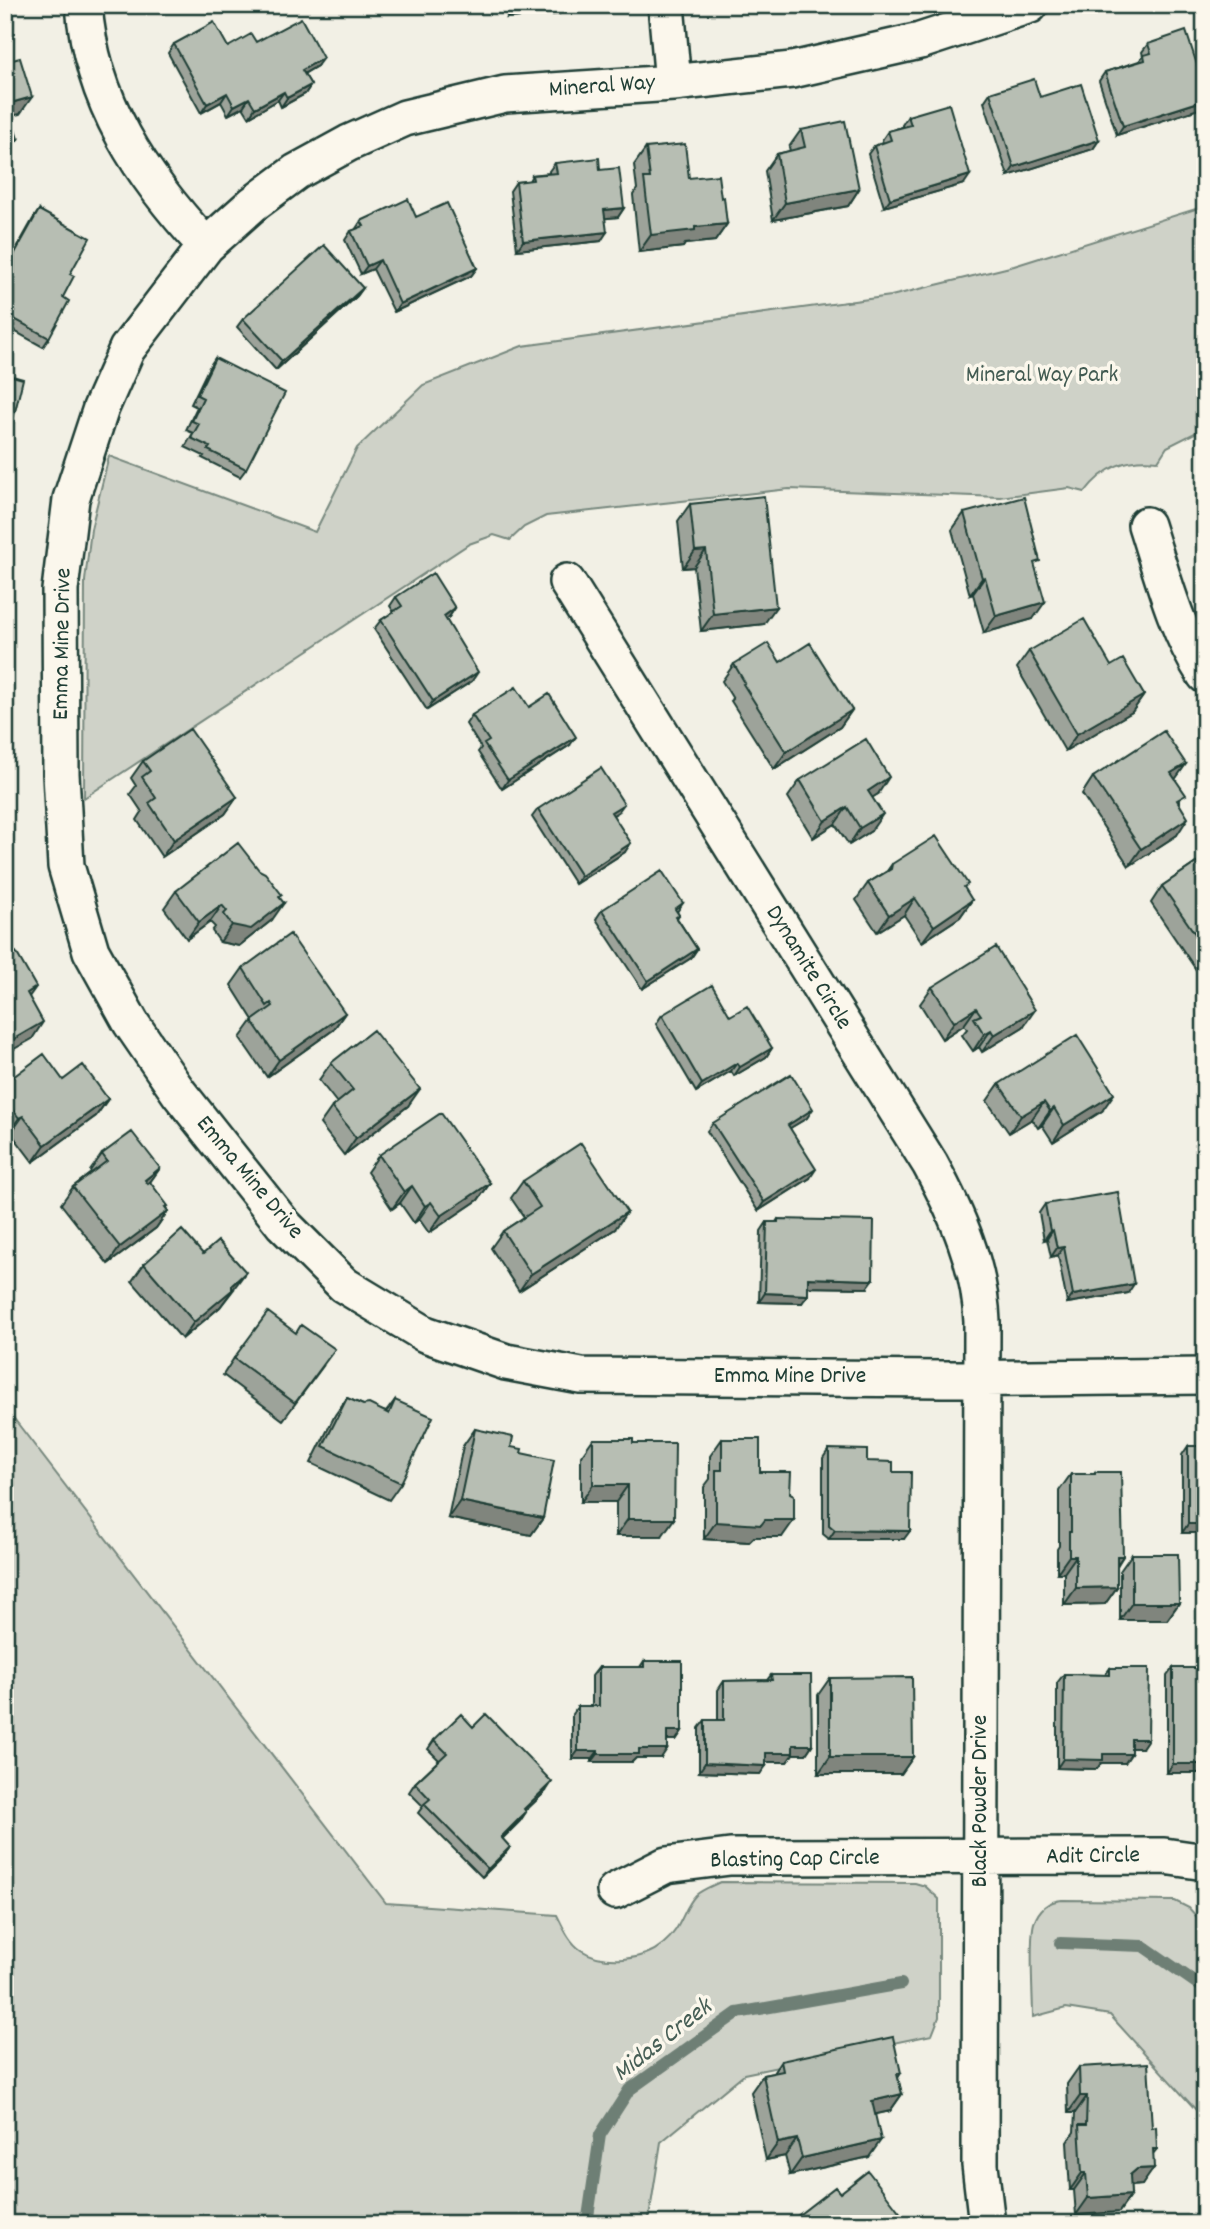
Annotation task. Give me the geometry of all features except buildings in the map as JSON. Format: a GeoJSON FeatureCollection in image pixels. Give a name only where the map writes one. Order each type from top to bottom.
{"type":"FeatureCollection","features":[{"type":"Feature","properties":{"kind":"street"},"geometry":{"type":"LineString","coordinates":[[84,5],[102,90],[116,125],[136,160],[160,193],[206,246]]}},
{"type":"Feature","properties":{"kind":"street"},"geometry":{"type":"LineString","coordinates":[[666,5],[673,83]]}},
{"type":"Feature","properties":{"kind":"street","name":"Mineral Way"},"geometry":{"type":"LineString","coordinates":[[206,246],[253,204],[296,172],[405,118],[505,93],[673,83],[792,70],[920,41],[1030,5]]}},
{"type":"Feature","properties":{"kind":"street","name":"Emma Mine Drive"},"geometry":{"type":"LineString","coordinates":[[206,246],[133,340],[100,408],[71,499],[61,590],[61,774],[66,866],[91,951],[131,1023],[179,1093],[283,1224],[344,1285],[425,1334],[506,1362],[581,1376],[982,1379],[1205,1376]]}},
{"type":"Feature","properties":{"kind":"street"},"geometry":{"type":"LineString","coordinates":[[1146,525],[1176,614],[1195,660],[1205,675]]}},
{"type":"Feature","properties":{"kind":"street","name":"Dynamite Circle"},"geometry":{"type":"LineString","coordinates":[[567,582],[930,1164],[953,1207],[971,1255],[981,1306],[982,1379]]}},
{"type":"Feature","properties":{"kind":"street","name":"Black Powder Drive"},"geometry":{"type":"LineString","coordinates":[[982,1379],[980,2165],[986,2224]]}},
{"type":"Feature","properties":{"kind":"street","name":"Adit Circle"},"geometry":{"type":"LineString","coordinates":[[981,1858],[1164,1856],[1205,1863]]}},
{"type":"Feature","properties":{"kind":"street","name":"Blasting Cap Circle"},"geometry":{"type":"LineString","coordinates":[[615,1891],[666,1866],[730,1857],[981,1858]]}},
{"type":"Feature","properties":{"kind":"green space","name":"Mineral Way Park"},"geometry":{"type":"Polygon","coordinates":[[[1205,206],[1205,428],[1167,447],[1158,461],[1126,462],[1108,470],[1085,492],[1069,488],[1000,497],[789,489],[546,516],[524,527],[510,540],[494,535],[469,544],[84,798],[85,581],[91,529],[109,456],[315,532],[357,448],[423,385],[522,346],[891,296],[1014,266],[1205,206]]]}},
{"type":"Feature","properties":{"kind":"green space"},"geometry":{"type":"Polygon","coordinates":[[[5,1407],[386,1903],[557,1915],[570,1939],[581,1950],[601,1958],[623,1959],[645,1954],[663,1944],[674,1932],[696,1895],[720,1882],[915,1883],[925,1886],[939,1899],[939,2017],[932,2035],[744,2074],[661,2142],[648,2224],[5,2224],[5,1407]]]}},
{"type":"Feature","properties":{"kind":"green space"},"geometry":{"type":"Polygon","coordinates":[[[1062,1900],[1175,1901],[1189,1908],[1205,1926],[1205,2120],[1110,2015],[1066,2008],[1033,2017],[1031,1954],[1034,1923],[1045,1907],[1062,1900]]]}},
{"type":"Feature","properties":{"kind":"waterway","name":"Midas Creek"},"geometry":{"type":"LineString","coordinates":[[1060,1943],[1143,1946],[1205,1989]]}},
{"type":"Feature","properties":{"kind":"waterway","name":"Midas Creek"},"geometry":{"type":"LineString","coordinates":[[587,2224],[600,2135],[629,2090],[737,2013],[901,1984]]}}]}
